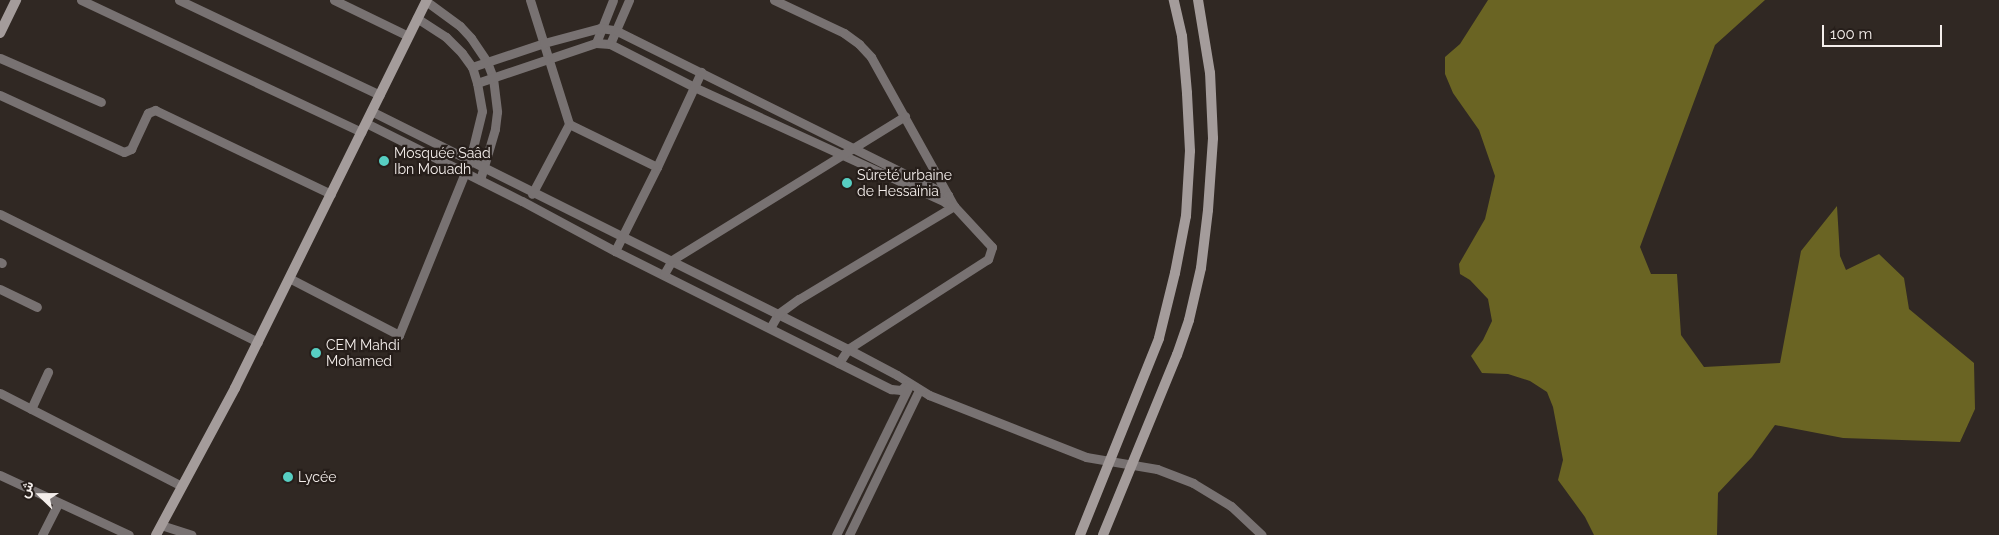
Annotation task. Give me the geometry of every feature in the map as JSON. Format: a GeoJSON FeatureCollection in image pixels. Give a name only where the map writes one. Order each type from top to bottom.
{"type":"FeatureCollection","features":[{"type":"Feature","properties":{"kind":"street"},"geometry":{"type":"LineString","coordinates":[[1,29],[15,0]]}},
{"type":"Feature","properties":{"kind":"street"},"geometry":{"type":"LineString","coordinates":[[81,0],[466,173],[614,251],[664,274],[894,390],[901,390],[909,384]]}},
{"type":"Feature","properties":{"kind":"street"},"geometry":{"type":"LineString","coordinates":[[179,0],[380,95]]}},
{"type":"Feature","properties":{"kind":"street"},"geometry":{"type":"LineString","coordinates":[[334,0],[408,36]]}},
{"type":"Feature","properties":{"kind":"street"},"geometry":{"type":"LineString","coordinates":[[522,201],[535,192],[569,124],[530,0]]}},
{"type":"Feature","properties":{"kind":"street"},"geometry":{"type":"LineString","coordinates":[[596,44],[600,28],[613,0]]}},
{"type":"Feature","properties":{"kind":"street"},"geometry":{"type":"LineString","coordinates":[[610,44],[614,30],[629,0]]}},
{"type":"Feature","properties":{"kind":"street"},"geometry":{"type":"LineString","coordinates":[[774,0],[844,33],[859,44],[871,57],[905,116],[946,198]]}},
{"type":"Feature","properties":{"kind":"street"},"geometry":{"type":"LineString","coordinates":[[1080,535],[1158,338],[1175,273],[1186,216],[1190,151],[1187,93],[1182,36],[1174,0]]}},
{"type":"Feature","properties":{"kind":"street"},"geometry":{"type":"LineString","coordinates":[[1103,535],[1177,355],[1189,320],[1201,268],[1208,210],[1213,138],[1210,74],[1198,0]]}},
{"type":"Feature","properties":{"kind":"street"},"geometry":{"type":"LineString","coordinates":[[156,535],[258,342],[427,1],[460,26],[488,62],[493,78],[497,112],[485,167],[480,180]]}},
{"type":"Feature","properties":{"kind":"street"},"geometry":{"type":"LineString","coordinates":[[289,278],[399,335],[466,173],[482,111],[472,67],[446,37],[417,18]]}},
{"type":"Feature","properties":{"kind":"street"},"geometry":{"type":"LineString","coordinates":[[472,67],[544,43],[600,28],[614,30],[853,148],[946,198],[992,248],[988,259],[848,349],[839,363]]}},
{"type":"Feature","properties":{"kind":"street"},"geometry":{"type":"LineString","coordinates":[[477,83],[596,44],[610,44],[694,87],[842,154],[946,198]]}},
{"type":"Feature","properties":{"kind":"street"},"geometry":{"type":"LineString","coordinates":[[0,58],[100,102]]}},
{"type":"Feature","properties":{"kind":"street"},"geometry":{"type":"LineString","coordinates":[[614,251],[657,167],[701,72]]}},
{"type":"Feature","properties":{"kind":"street"},"geometry":{"type":"LineString","coordinates":[[0,95],[124,152],[132,147],[148,113],[155,110],[330,194]]}},
{"type":"Feature","properties":{"kind":"street"},"geometry":{"type":"LineString","coordinates":[[371,111],[848,349],[897,375],[918,390],[1076,454],[1166,472],[1206,490],[1243,515],[1262,535]]}},
{"type":"Feature","properties":{"kind":"street"},"geometry":{"type":"LineString","coordinates":[[664,274],[672,260],[905,116]]}},
{"type":"Feature","properties":{"kind":"street"},"geometry":{"type":"LineString","coordinates":[[569,124],[657,167]]}},
{"type":"Feature","properties":{"kind":"street"},"geometry":{"type":"LineString","coordinates":[[770,328],[778,314],[799,299],[954,206]]}},
{"type":"Feature","properties":{"kind":"street"},"geometry":{"type":"LineString","coordinates":[[0,214],[258,342]]}},
{"type":"Feature","properties":{"kind":"street"},"geometry":{"type":"LineString","coordinates":[[0,289],[37,307]]}},
{"type":"Feature","properties":{"kind":"street"},"geometry":{"type":"LineString","coordinates":[[31,409],[48,372]]}},
{"type":"Feature","properties":{"kind":"street"},"geometry":{"type":"LineString","coordinates":[[836,535],[909,384]]}},
{"type":"Feature","properties":{"kind":"street"},"geometry":{"type":"LineString","coordinates":[[849,535],[918,390]]}},
{"type":"Feature","properties":{"kind":"street"},"geometry":{"type":"LineString","coordinates":[[0,393],[182,486]]}},
{"type":"Feature","properties":{"kind":"street"},"geometry":{"type":"LineString","coordinates":[[874,456],[884,461]]}},
{"type":"Feature","properties":{"kind":"street"},"geometry":{"type":"LineString","coordinates":[[0,476],[129,535]]}},
{"type":"Feature","properties":{"kind":"street"},"geometry":{"type":"LineString","coordinates":[[42,535],[58,503]]}},
{"type":"Feature","properties":{"kind":"street"},"geometry":{"type":"LineString","coordinates":[[162,525],[191,535]]}},
{"type":"Feature","properties":{"kind":"shaded area"},"geometry":{"type":"Polygon","coordinates":[[[1488,0],[1765,0],[1715,45],[1640,247],[1651,274],[1677,274],[1681,335],[1704,367],[1780,363],[1801,251],[1837,206],[1840,256],[1846,270],[1879,254],[1904,278],[1909,309],[1974,363],[1975,409],[1960,442],[1843,438],[1775,425],[1752,457],[1718,493],[1717,535],[1594,535],[1585,517],[1558,480],[1563,460],[1553,407],[1547,392],[1530,381],[1508,374],[1482,373],[1471,356],[1483,340],[1492,321],[1488,299],[1470,280],[1460,274],[1459,264],[1485,219],[1495,176],[1479,130],[1453,93],[1445,74],[1445,57],[1460,44],[1488,0]]]}},
{"type":"Feature","properties":{"kind":"place","name":"Mosquée Saâd Ibn Mouadh"},"geometry":{"type":"Point","coordinates":[384,161]}},
{"type":"Feature","properties":{"kind":"place","name":"Sûreté urbaine de Hessaïnia"},"geometry":{"type":"Point","coordinates":[847,183]}},
{"type":"Feature","properties":{"kind":"place","name":"CEM Mahdi Mohamed"},"geometry":{"type":"Point","coordinates":[316,353]}},
{"type":"Feature","properties":{"kind":"place","name":"Lycée"},"geometry":{"type":"Point","coordinates":[288,477]}}]}
